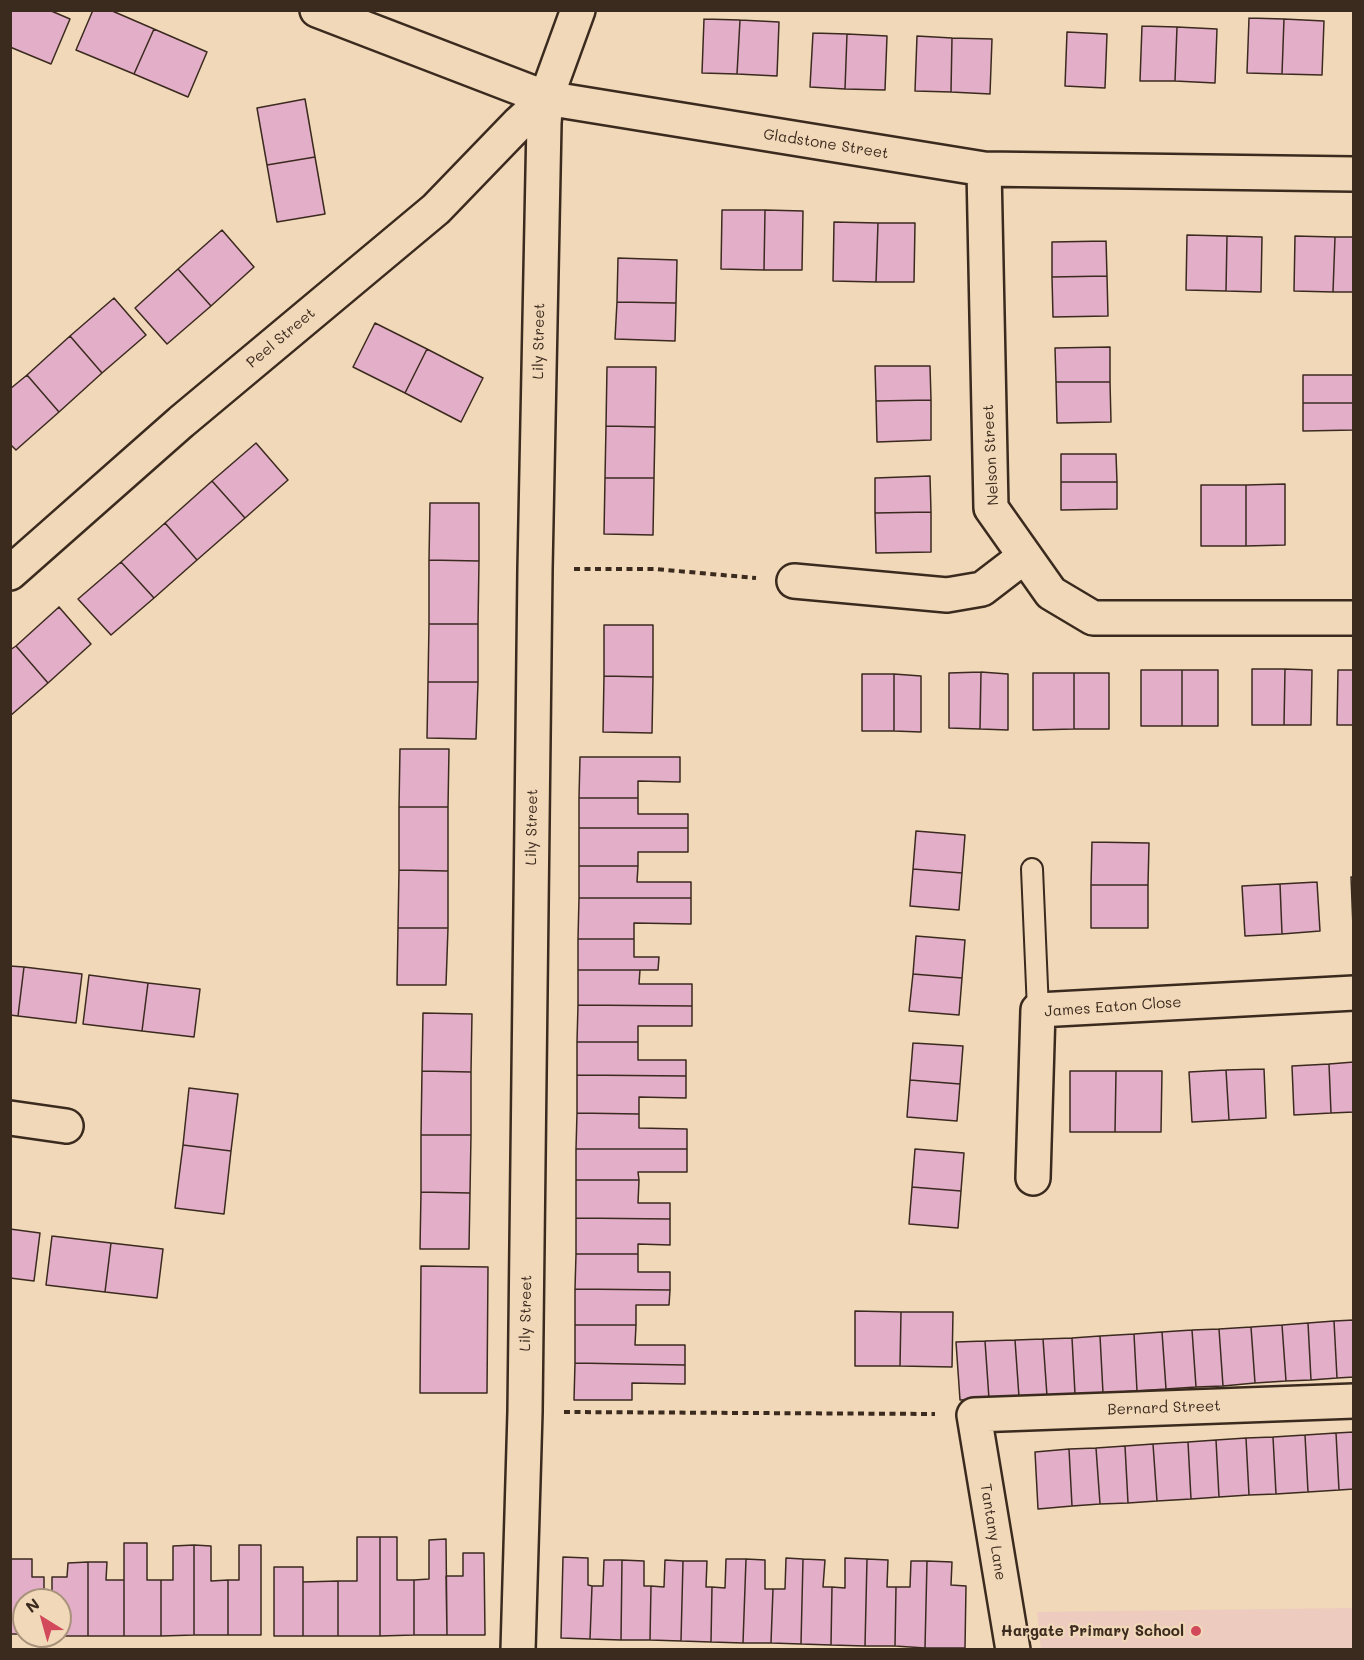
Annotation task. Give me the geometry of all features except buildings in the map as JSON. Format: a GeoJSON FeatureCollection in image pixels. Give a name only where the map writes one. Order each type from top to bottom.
{"type":"FeatureCollection","features":[{"type":"Feature","properties":{"kind":"street","name":"Gladstone Street"},"geometry":{"type":"LineString","coordinates":[[317,10],[546,98],[984,169],[1353,174]]}},
{"type":"Feature","properties":{"kind":"street","name":"Lily Street"},"geometry":{"type":"LineString","coordinates":[[518,1650],[525,1412],[535,569],[544,147],[546,98],[578,10]]}},
{"type":"Feature","properties":{"kind":"street","name":"Peel Street"},"geometry":{"type":"LineString","coordinates":[[10,573],[181,422],[436,210],[546,98]]}},
{"type":"Feature","properties":{"kind":"street","name":"Nelson Street"},"geometry":{"type":"LineString","coordinates":[[984,169],[991,508],[1051,593],[1093,618],[1353,618]]}},
{"type":"Feature","properties":{"kind":"street"},"geometry":{"type":"LineString","coordinates":[[794,581],[947,595],[982,589],[1025,556]]}},
{"type":"Feature","properties":{"kind":"street","name":"James Eaton Close"},"geometry":{"type":"LineString","coordinates":[[1033,1178],[1038,1010],[1353,993]]}},
{"type":"Feature","properties":{"kind":"street"},"geometry":{"type":"LineString","coordinates":[[10,1118],[66,1126]]}},
{"type":"Feature","properties":{"kind":"street","name":"Bernard Street"},"geometry":{"type":"LineString","coordinates":[[974,1414],[1353,1401]]}},
{"type":"Feature","properties":{"kind":"street","name":"Tantany Lane"},"geometry":{"type":"LineString","coordinates":[[974,1414],[1012,1650]]}},
{"type":"Feature","properties":{"kind":"lane"},"geometry":{"type":"LineString","coordinates":[[1032,869],[1038,1010]]}},
{"type":"Feature","properties":{"kind":"path"},"geometry":{"type":"LineString","coordinates":[[535,569],[654,569],[794,581]]}},
{"type":"Feature","properties":{"kind":"path"},"geometry":{"type":"LineString","coordinates":[[525,1412],[974,1414]]}},
{"type":"Feature","properties":{"kind":"shaded area","name":"Hargate Primary School"},"geometry":{"type":"Polygon","coordinates":[[[1353,1608],[1353,1650],[1041,1649],[1037,1612],[1353,1608]]]}},
{"type":"Feature","properties":{"kind":"place","name":"Hargate Primary School"},"geometry":{"type":"Point","coordinates":[1196,1631]}}]}
